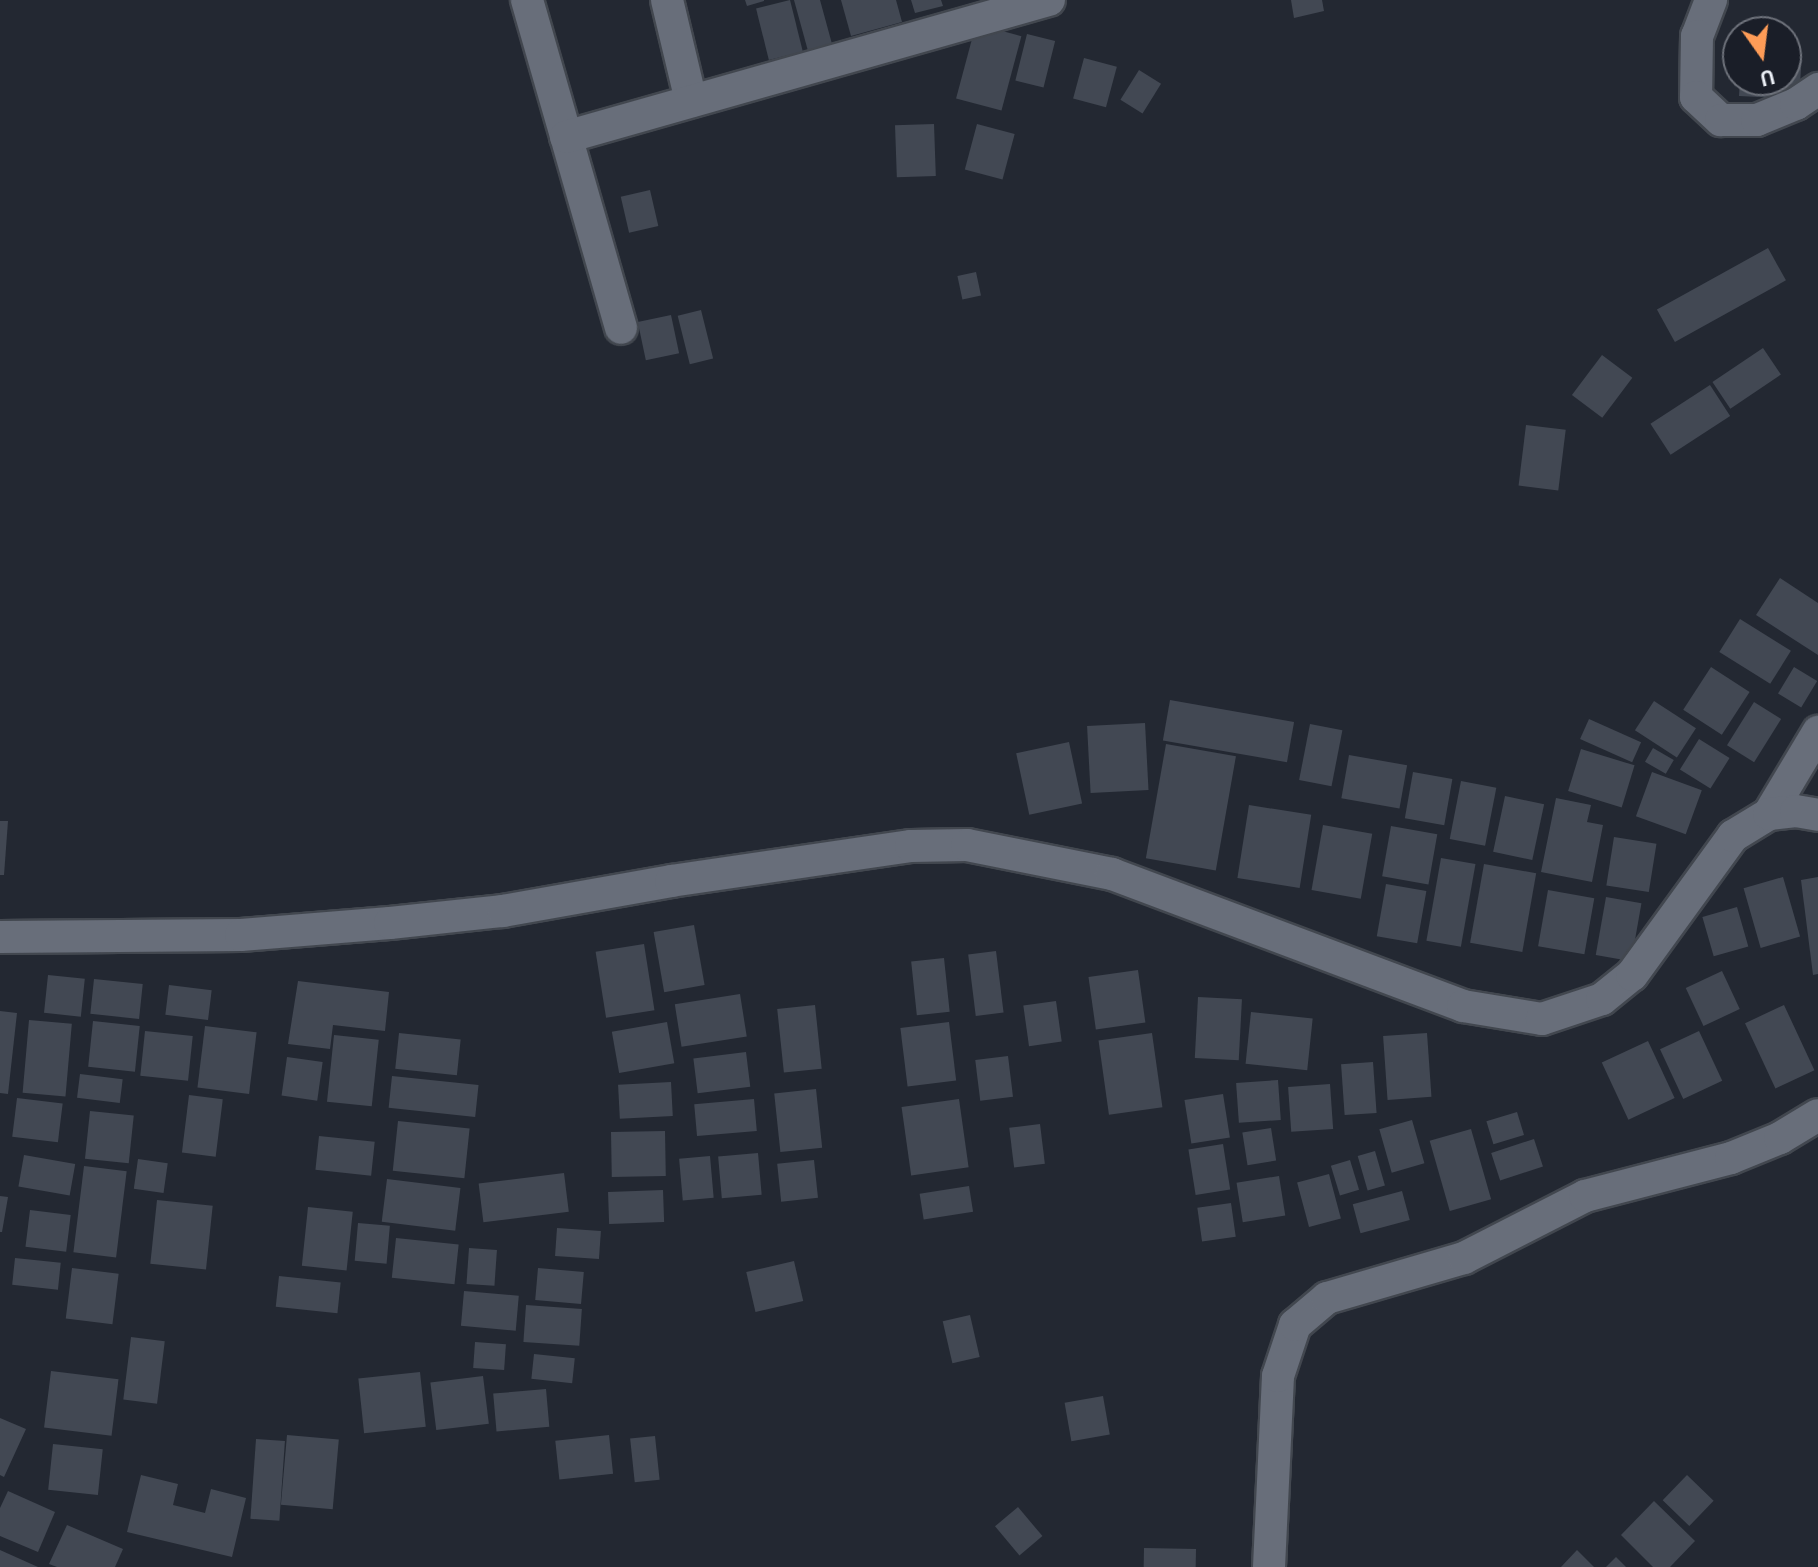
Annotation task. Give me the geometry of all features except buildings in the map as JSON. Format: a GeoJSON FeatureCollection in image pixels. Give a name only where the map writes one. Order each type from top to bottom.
{"type":"FeatureCollection","features":[{"type":"Feature","properties":{"kind":"street"},"geometry":{"type":"LineString","coordinates":[[527,0],[621,328]]}},
{"type":"Feature","properties":{"kind":"street"},"geometry":{"type":"LineString","coordinates":[[667,0],[691,101]]}},
{"type":"Feature","properties":{"kind":"street"},"geometry":{"type":"LineString","coordinates":[[566,137],[1049,0]]}},
{"type":"Feature","properties":{"kind":"street"},"geometry":{"type":"LineString","coordinates":[[1711,0],[1697,36],[1696,97],[1721,120],[1757,120],[1796,104],[1818,89]]}},
{"type":"Feature","properties":{"kind":"street"},"geometry":{"type":"LineString","coordinates":[[1769,814],[1818,732]]}},
{"type":"Feature","properties":{"kind":"street"},"geometry":{"type":"LineString","coordinates":[[0,937],[241,935],[390,923],[503,911],[911,846],[967,845],[1112,874],[1463,1006],[1542,1019],[1602,999],[1632,975],[1733,836],[1769,814],[1796,811],[1818,815]]}},
{"type":"Feature","properties":{"kind":"street"},"geometry":{"type":"LineString","coordinates":[[1269,1567],[1278,1376],[1295,1325],[1327,1298],[1464,1258],[1585,1196],[1731,1158],[1780,1138],[1818,1115]]}}]}
